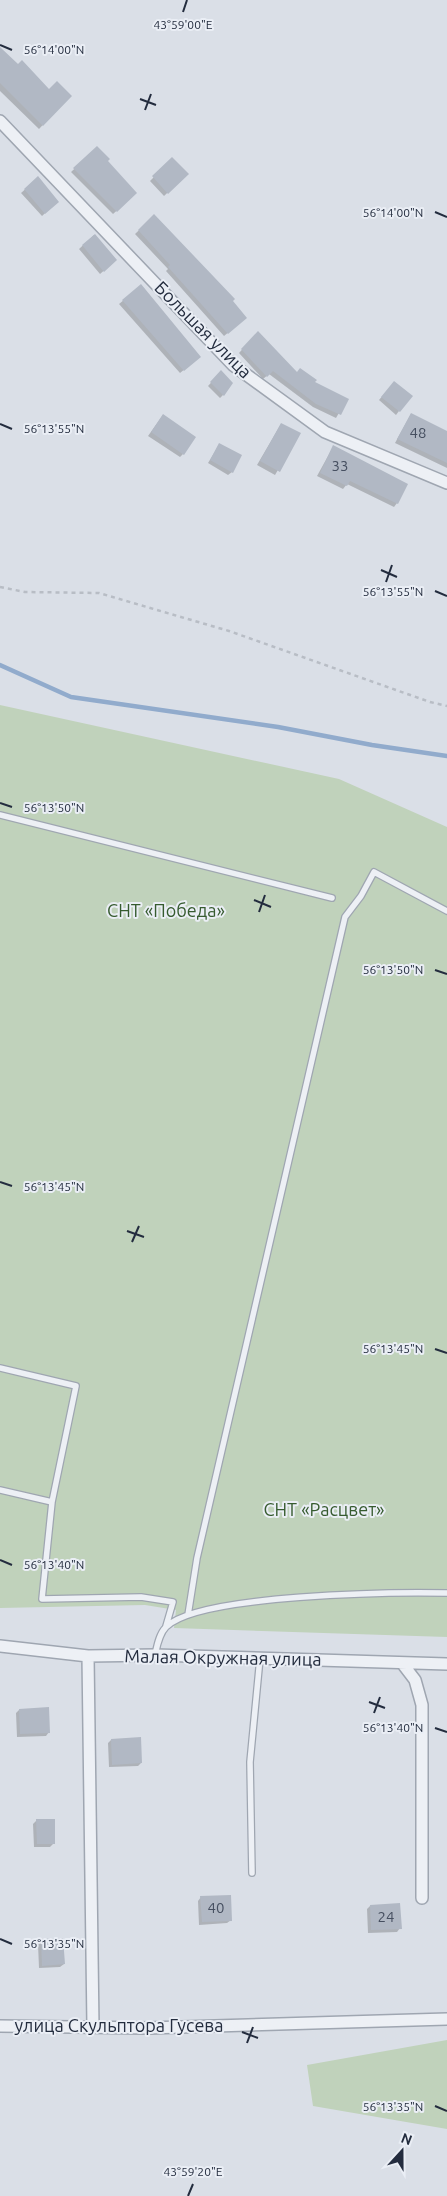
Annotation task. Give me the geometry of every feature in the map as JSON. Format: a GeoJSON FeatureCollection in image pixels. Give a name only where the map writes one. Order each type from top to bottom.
{"type":"FeatureCollection","features":[{"type":"Feature","properties":{"kind":"street","name":"Большая улица"},"geometry":{"type":"LineString","coordinates":[[0,121],[233,365],[325,432],[447,483]]}},
{"type":"Feature","properties":{"kind":"street","name":"Малая Окружная улица"},"geometry":{"type":"LineString","coordinates":[[0,1646],[88,1656],[155,1655],[447,1664]]}},
{"type":"Feature","properties":{"kind":"street"},"geometry":{"type":"LineString","coordinates":[[88,1656],[93,2027]]}},
{"type":"Feature","properties":{"kind":"street"},"geometry":{"type":"LineString","coordinates":[[402,1663],[415,1680],[422,1705],[422,1898]]}},
{"type":"Feature","properties":{"kind":"street","name":"улица Скульптора Гусева"},"geometry":{"type":"LineString","coordinates":[[0,2026],[148,2028],[447,2019]]}},
{"type":"Feature","properties":{"kind":"lane"},"geometry":{"type":"LineString","coordinates":[[0,815],[332,898]]}},
{"type":"Feature","properties":{"kind":"lane"},"geometry":{"type":"LineString","coordinates":[[188,1615],[197,1558],[345,917],[374,872],[447,911]]}},
{"type":"Feature","properties":{"kind":"lane"},"geometry":{"type":"LineString","coordinates":[[0,1368],[76,1386],[52,1502],[42,1599],[140,1597],[173,1602],[155,1655]]}},
{"type":"Feature","properties":{"kind":"lane"},"geometry":{"type":"LineString","coordinates":[[0,1490],[52,1502]]}},
{"type":"Feature","properties":{"kind":"lane"},"geometry":{"type":"LineString","coordinates":[[166,1626],[188,1615],[238,1604],[299,1597],[406,1592],[447,1593]]}},
{"type":"Feature","properties":{"kind":"lane"},"geometry":{"type":"LineString","coordinates":[[252,1873],[250,1762],[260,1658]]}},
{"type":"Feature","properties":{"kind":"path"},"geometry":{"type":"LineString","coordinates":[[0,587],[25,592],[99,593],[229,631],[430,702],[447,706]]}},
{"type":"Feature","properties":{"kind":"green space","name":"СНТ «Победа»"},"geometry":{"type":"Polygon","coordinates":[[[0,705],[339,779],[447,827],[447,1637],[174,1628],[176,1610],[145,1605],[0,1608],[0,705]]]}},
{"type":"Feature","properties":{"kind":"green space"},"geometry":{"type":"Polygon","coordinates":[[[447,2040],[447,2129],[313,2106],[307,2065],[447,2040]]]}},
{"type":"Feature","properties":{"kind":"building"},"geometry":{"type":"Polygon","coordinates":[[[0,47],[18,64],[22,60],[49,89],[57,81],[72,96],[43,126],[0,83],[0,47]]]}},
{"type":"Feature","properties":{"kind":"building"},"geometry":{"type":"Polygon","coordinates":[[[97,146],[137,193],[117,212],[73,168],[97,146]]]}},
{"type":"Feature","properties":{"kind":"building"},"geometry":{"type":"Polygon","coordinates":[[[172,157],[189,174],[168,194],[152,176],[172,157]]]}},
{"type":"Feature","properties":{"kind":"building"},"geometry":{"type":"Polygon","coordinates":[[[38,176],[59,202],[45,214],[24,189],[38,176]]]}},
{"type":"Feature","properties":{"kind":"building"},"geometry":{"type":"Polygon","coordinates":[[[154,214],[235,299],[233,301],[247,318],[228,334],[168,267],[170,265],[138,230],[154,214]]]}},
{"type":"Feature","properties":{"kind":"building"},"geometry":{"type":"Polygon","coordinates":[[[95,234],[117,260],[104,272],[82,245],[95,234]]]}},
{"type":"Feature","properties":{"kind":"building"},"geometry":{"type":"Polygon","coordinates":[[[141,284],[201,357],[184,371],[122,300],[141,284]]]}},
{"type":"Feature","properties":{"kind":"building"},"geometry":{"type":"Polygon","coordinates":[[[258,331],[297,372],[300,368],[317,380],[315,382],[349,399],[341,415],[316,404],[273,371],[267,377],[241,349],[258,331]]]}},
{"type":"Feature","properties":{"kind":"building"},"geometry":{"type":"Polygon","coordinates":[[[221,370],[233,383],[224,396],[210,382],[221,370]]]}},
{"type":"Feature","properties":{"kind":"building"},"geometry":{"type":"Polygon","coordinates":[[[394,381],[413,396],[400,412],[381,397],[394,381]]]}},
{"type":"Feature","properties":{"kind":"building"},"geometry":{"type":"Polygon","coordinates":[[[411,413],[447,431],[447,463],[397,439],[411,413]]]}},
{"type":"Feature","properties":{"kind":"building"},"geometry":{"type":"Polygon","coordinates":[[[163,414],[196,437],[184,455],[151,432],[163,414]]]}},
{"type":"Feature","properties":{"kind":"building"},"geometry":{"type":"Polygon","coordinates":[[[281,423],[301,433],[280,472],[260,461],[281,423]]]}},
{"type":"Feature","properties":{"kind":"building"},"geometry":{"type":"Polygon","coordinates":[[[219,443],[242,455],[233,473],[210,460],[219,443]]]}},
{"type":"Feature","properties":{"kind":"building"},"geometry":{"type":"Polygon","coordinates":[[[333,445],[408,484],[398,504],[350,481],[347,486],[320,473],[333,445]]]}},
{"type":"Feature","properties":{"kind":"building"},"geometry":{"type":"Polygon","coordinates":[[[49,1707],[50,1733],[20,1734],[19,1709],[49,1707]]]}},
{"type":"Feature","properties":{"kind":"building"},"geometry":{"type":"Polygon","coordinates":[[[141,1737],[142,1763],[112,1765],[111,1739],[141,1737]]]}},
{"type":"Feature","properties":{"kind":"building"},"geometry":{"type":"Polygon","coordinates":[[[36,1819],[55,1819],[55,1844],[37,1844],[36,1819]]]}},
{"type":"Feature","properties":{"kind":"building"},"geometry":{"type":"Polygon","coordinates":[[[231,1895],[232,1921],[202,1922],[200,1896],[231,1895]]]}},
{"type":"Feature","properties":{"kind":"building"},"geometry":{"type":"Polygon","coordinates":[[[400,1903],[402,1929],[371,1930],[370,1905],[400,1903]]]}},
{"type":"Feature","properties":{"kind":"building"},"geometry":{"type":"Polygon","coordinates":[[[63,1938],[65,1964],[42,1966],[41,1939],[63,1938]]]}},
{"type":"Feature","properties":{"kind":"waterway"},"geometry":{"type":"LineString","coordinates":[[0,665],[71,697],[278,727],[372,745],[447,756]]}},
{"type":"Feature","properties":{"kind":"park label","name":"СНТ «Расцвет»"},"geometry":{"type":"Point","coordinates":[324,1510]}}]}
